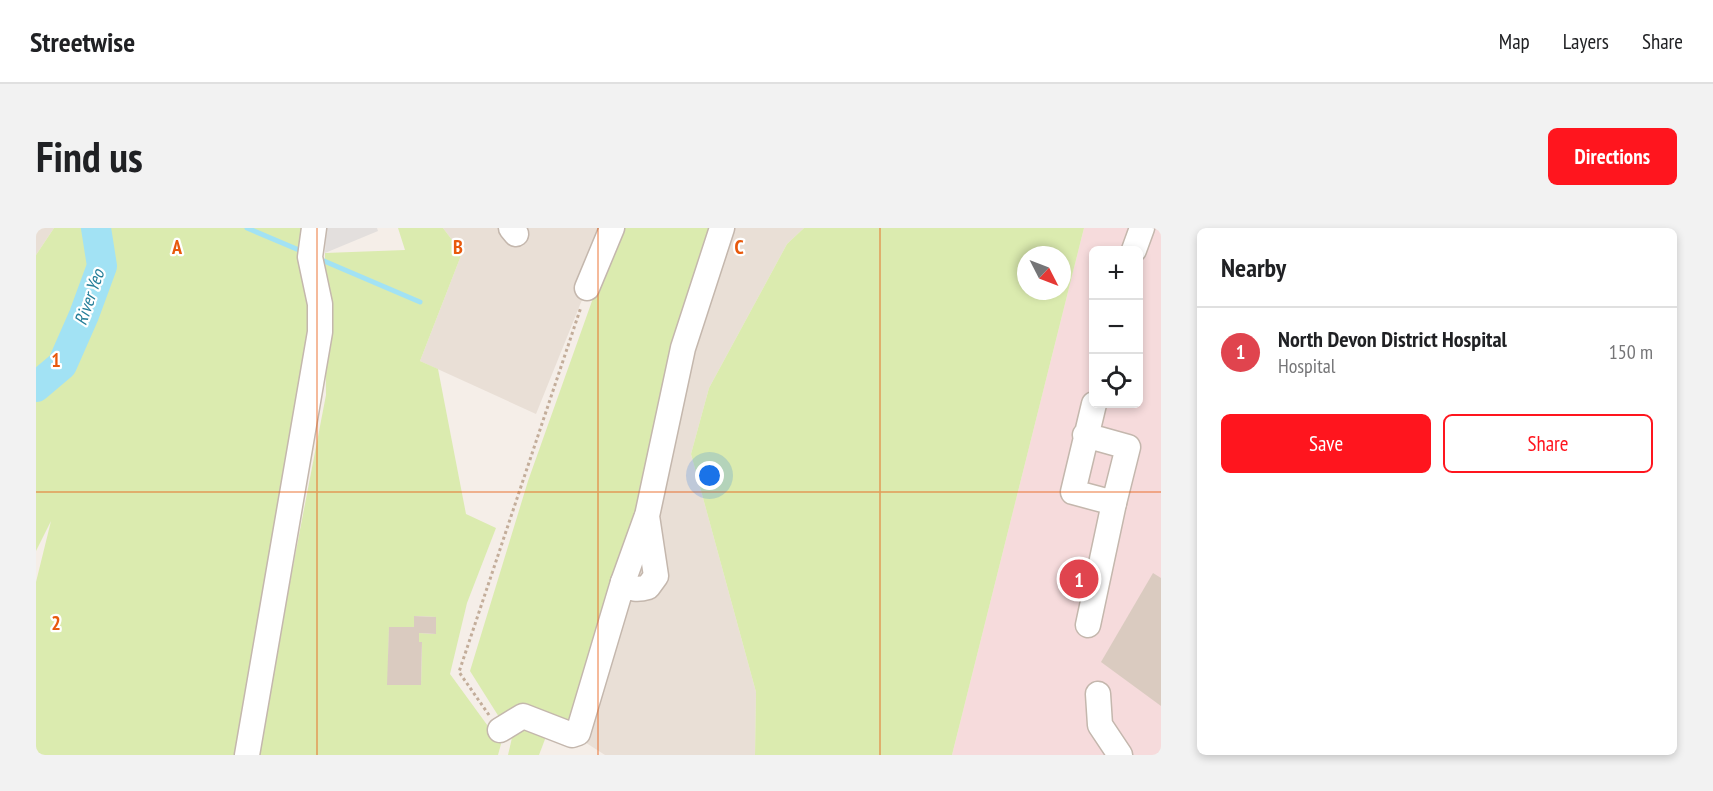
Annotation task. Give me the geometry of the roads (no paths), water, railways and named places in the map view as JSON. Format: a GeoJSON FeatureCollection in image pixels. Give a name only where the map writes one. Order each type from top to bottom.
{"type":"FeatureCollection","features":[{"type":"Feature","properties":{"kind":"street"},"geometry":{"type":"LineString","coordinates":[[587,288],[612,228]]}},
{"type":"Feature","properties":{"kind":"street"},"geometry":{"type":"LineString","coordinates":[[500,730],[522,716],[526,716],[572,735],[578,733],[623,582],[628,587],[641,589],[648,587],[656,576],[647,516],[683,348],[723,228]]}},
{"type":"Feature","properties":{"kind":"street"},"geometry":{"type":"LineString","coordinates":[[1135,246],[1142,228]]}},
{"type":"Feature","properties":{"kind":"street"},"geometry":{"type":"LineString","coordinates":[[247,755],[320,332],[320,304],[312,244]]}},
{"type":"Feature","properties":{"kind":"street"},"geometry":{"type":"LineString","coordinates":[[1093,408],[1073,492],[1114,503]]}},
{"type":"Feature","properties":{"kind":"street"},"geometry":{"type":"LineString","coordinates":[[1086,435],[1128,447],[1088,625]]}},
{"type":"Feature","properties":{"kind":"street"},"geometry":{"type":"LineString","coordinates":[[1098,694],[1100,726],[1120,755]]}},
{"type":"Feature","properties":{"kind":"waterway","name":"River Yeo"},"geometry":{"type":"LineString","coordinates":[[36,387],[62,365],[84,315],[102,266],[96,228]]}},
{"type":"Feature","properties":{"kind":"waterway"},"geometry":{"type":"LineString","coordinates":[[247,228],[306,253]]}},
{"type":"Feature","properties":{"kind":"waterway"},"geometry":{"type":"LineString","coordinates":[[317,258],[420,302]]}},
{"type":"Feature","properties":{"kind":"place","name":"North Devon District Hospital"},"geometry":{"type":"Point","coordinates":[1079,579]}}]}
